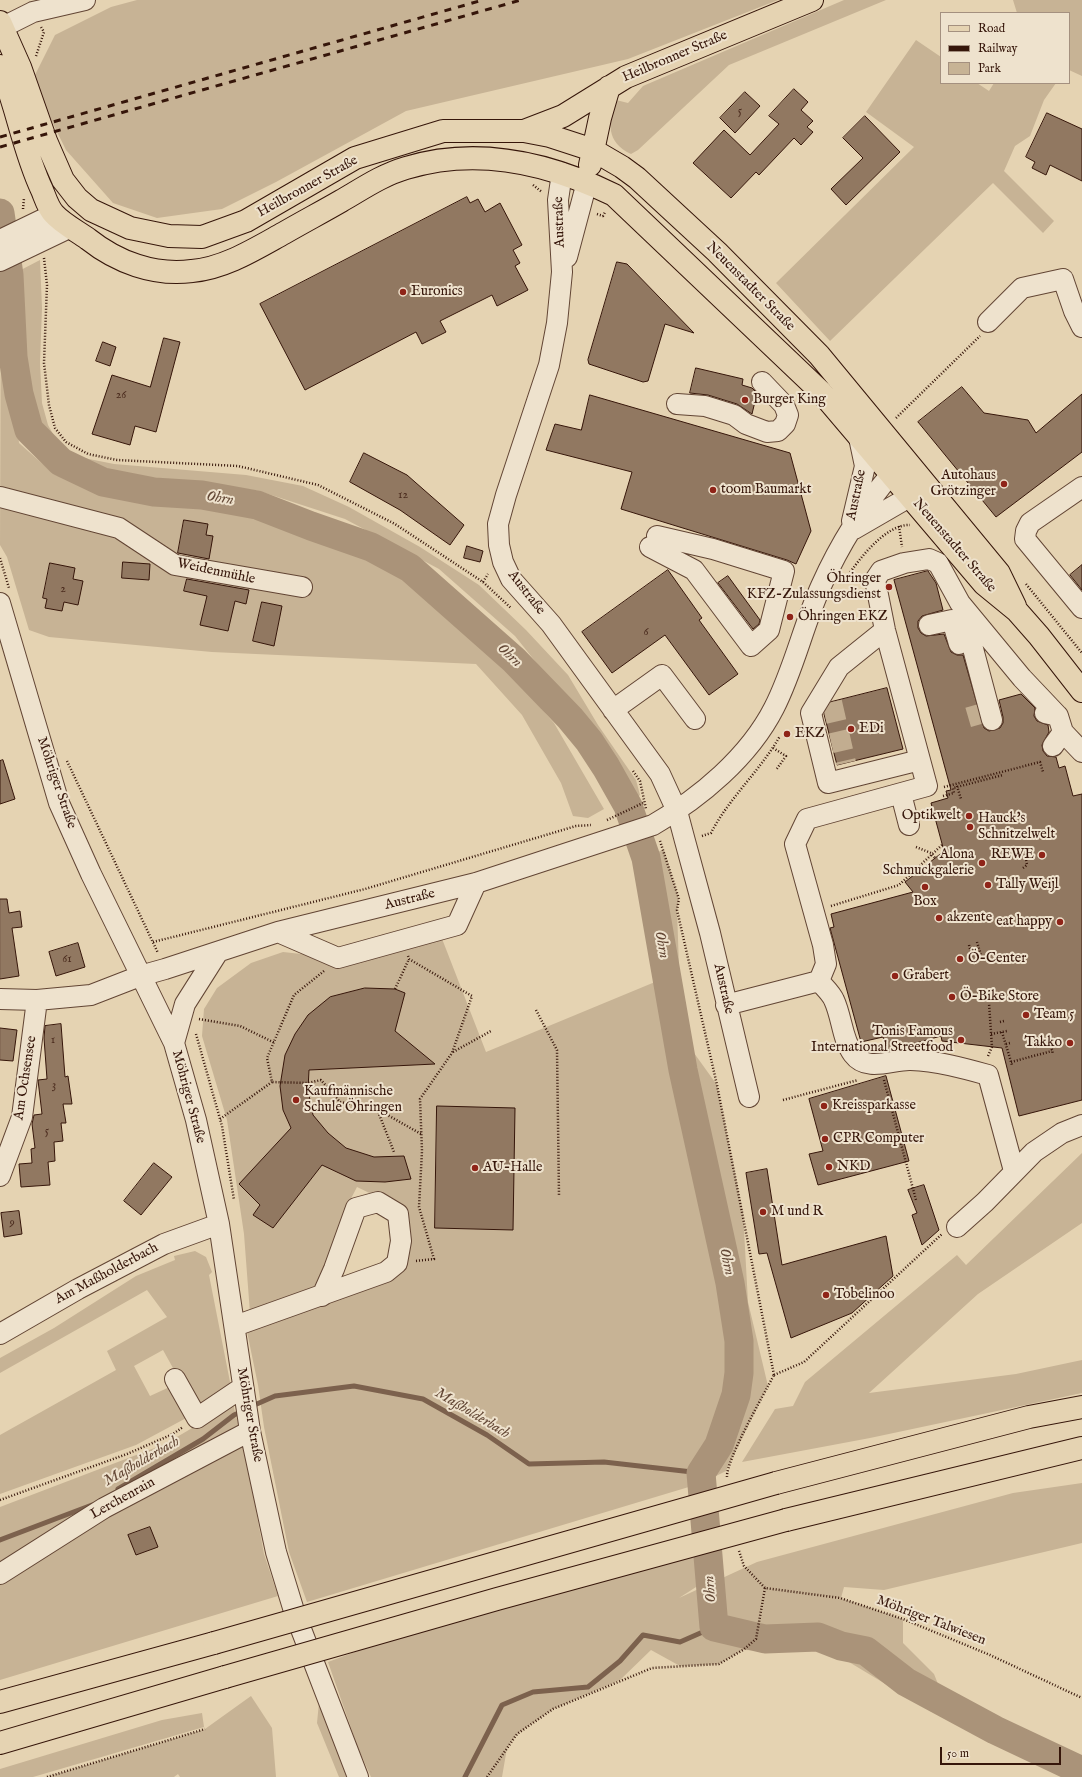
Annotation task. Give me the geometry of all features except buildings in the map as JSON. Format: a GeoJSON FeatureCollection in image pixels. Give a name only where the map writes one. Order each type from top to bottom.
{"type":"FeatureCollection","features":[{"type":"Feature","properties":{"kind":"main road","name":"Heilbronner Straße"},"geometry":{"type":"LineString","coordinates":[[0,66],[30,164],[54,214],[104,252],[129,264],[158,270],[192,272],[221,264],[252,250],[341,201],[367,184],[406,168],[452,158],[496,158],[530,163],[587,182],[600,118],[609,87],[626,77],[812,0]]}},
{"type":"Feature","properties":{"kind":"main road","name":"Heilbronner Straße"},"geometry":{"type":"LineString","coordinates":[[1,24],[20,67],[46,141],[63,180],[84,204],[130,228],[169,236],[202,237],[246,221],[355,158],[443,131],[524,131],[568,142]]}},
{"type":"Feature","properties":{"kind":"main road"},"geometry":{"type":"LineString","coordinates":[[524,131],[562,116],[584,104],[609,87]]}},
{"type":"Feature","properties":{"kind":"main road"},"geometry":{"type":"LineString","coordinates":[[562,173],[568,142],[584,104]]}},
{"type":"Feature","properties":{"kind":"main road","name":"Neuenstadter Straße"},"geometry":{"type":"LineString","coordinates":[[568,142],[593,150],[622,167],[717,252],[819,355],[899,468],[918,489],[984,584],[1017,611],[1039,636],[1082,691]]}},
{"type":"Feature","properties":{"kind":"main road","name":"Neuenstadter Straße"},"geometry":{"type":"LineString","coordinates":[[587,182],[614,195],[822,392],[858,433],[899,468]]}},
{"type":"Feature","properties":{"kind":"main road"},"geometry":{"type":"LineString","coordinates":[[54,214],[84,204]]}},
{"type":"Feature","properties":{"kind":"main road"},"geometry":{"type":"LineString","coordinates":[[71,227],[84,204]]}},
{"type":"Feature","properties":{"kind":"main road"},"geometry":{"type":"LineString","coordinates":[[0,1702],[214,1643],[776,1483],[1029,1417],[1082,1407]]}},
{"type":"Feature","properties":{"kind":"main road"},"geometry":{"type":"LineString","coordinates":[[0,1743],[504,1597],[786,1520],[1082,1448]]}},
{"type":"Feature","properties":{"kind":"street"},"geometry":{"type":"LineString","coordinates":[[1,24],[33,12],[85,0]]}},
{"type":"Feature","properties":{"kind":"street","name":"Austraße"},"geometry":{"type":"LineString","coordinates":[[562,173],[558,200],[562,272],[557,323],[549,365],[498,524],[499,544],[503,562],[511,579],[551,624],[660,774],[677,811],[710,934],[749,1097]]}},
{"type":"Feature","properties":{"kind":"street","name":"Austraße"},"geometry":{"type":"LineString","coordinates":[[562,272],[587,182]]}},
{"type":"Feature","properties":{"kind":"street"},"geometry":{"type":"LineString","coordinates":[[0,240],[54,214]]}},
{"type":"Feature","properties":{"kind":"street"},"geometry":{"type":"LineString","coordinates":[[0,260],[71,227]]}},
{"type":"Feature","properties":{"kind":"street"},"geometry":{"type":"LineString","coordinates":[[988,322],[1022,288],[1063,279],[1074,312],[1082,327]]}},
{"type":"Feature","properties":{"kind":"street"},"geometry":{"type":"LineString","coordinates":[[677,404],[705,406],[734,415],[746,424],[767,432],[778,430],[785,424],[788,415],[784,405],[762,382]]}},
{"type":"Feature","properties":{"kind":"street","name":"Austraße"},"geometry":{"type":"LineString","coordinates":[[849,532],[865,466],[858,433]]}},
{"type":"Feature","properties":{"kind":"street","name":"Austraße"},"geometry":{"type":"LineString","coordinates":[[0,999],[37,1000],[92,995],[140,976],[278,932],[476,884],[600,829],[653,825],[677,811],[720,776],[750,743],[766,721],[793,667],[820,586],[849,532],[899,468]]}},
{"type":"Feature","properties":{"kind":"street","name":"Austraße"},"geometry":{"type":"LineString","coordinates":[[849,532],[918,489]]}},
{"type":"Feature","properties":{"kind":"street"},"geometry":{"type":"LineString","coordinates":[[1081,490],[1030,524],[1026,531],[1025,539],[1082,608]]}},
{"type":"Feature","properties":{"kind":"street","name":"Weidenmühle"},"geometry":{"type":"LineString","coordinates":[[0,497],[119,528],[175,565],[302,588]]}},
{"type":"Feature","properties":{"kind":"street"},"geometry":{"type":"LineString","coordinates":[[653,541],[713,549],[784,571],[769,630],[751,646],[694,570],[653,541]]}},
{"type":"Feature","properties":{"kind":"street"},"geometry":{"type":"LineString","coordinates":[[819,981],[826,964],[823,945],[795,844],[807,819],[927,786],[885,630],[875,580],[881,571],[909,569],[930,559],[938,563],[960,603],[1022,678],[1055,727],[1082,752]]}},
{"type":"Feature","properties":{"kind":"street","name":"Möhriger Straße"},"geometry":{"type":"LineString","coordinates":[[5,597],[59,803],[140,976],[174,1042],[196,1120],[219,1224],[250,1431],[276,1552],[294,1611],[358,1777]]}},
{"type":"Feature","properties":{"kind":"street"},"geometry":{"type":"LineString","coordinates":[[960,603],[992,720]]}},
{"type":"Feature","properties":{"kind":"street"},"geometry":{"type":"LineString","coordinates":[[929,625],[952,620],[975,705]]}},
{"type":"Feature","properties":{"kind":"street"},"geometry":{"type":"LineString","coordinates":[[885,630],[839,667],[830,694],[811,713],[828,783],[848,770],[920,760]]}},
{"type":"Feature","properties":{"kind":"street"},"geometry":{"type":"LineString","coordinates":[[613,710],[662,675],[695,719]]}},
{"type":"Feature","properties":{"kind":"street"},"geometry":{"type":"LineString","coordinates":[[901,794],[910,825]]}},
{"type":"Feature","properties":{"kind":"street"},"geometry":{"type":"LineString","coordinates":[[278,932],[338,958],[406,950],[457,925],[476,884]]}},
{"type":"Feature","properties":{"kind":"street","name":"Möhriger Straße"},"geometry":{"type":"LineString","coordinates":[[174,1042],[185,1004],[218,952]]}},
{"type":"Feature","properties":{"kind":"street"},"geometry":{"type":"LineString","coordinates":[[726,1005],[819,981]]}},
{"type":"Feature","properties":{"kind":"street"},"geometry":{"type":"LineString","coordinates":[[819,981],[834,998],[848,1044],[853,1055],[862,1062],[878,1064],[909,1060],[946,1064],[988,1075],[1014,1171]]}},
{"type":"Feature","properties":{"kind":"street","name":"Am Ochsensee"},"geometry":{"type":"LineString","coordinates":[[0,1176],[22,1116],[37,1000]]}},
{"type":"Feature","properties":{"kind":"street"},"geometry":{"type":"LineString","coordinates":[[957,1227],[985,1202],[1034,1152],[1062,1133],[1082,1125]]}},
{"type":"Feature","properties":{"kind":"street"},"geometry":{"type":"LineString","coordinates":[[235,1326],[322,1296],[386,1272],[397,1263],[400,1241],[398,1214],[378,1202],[356,1208],[334,1269],[322,1296]]}},
{"type":"Feature","properties":{"kind":"street","name":"Am Maßholderbach"},"geometry":{"type":"LineString","coordinates":[[0,1334],[78,1289],[164,1244],[219,1224]]}},
{"type":"Feature","properties":{"kind":"street"},"geometry":{"type":"LineString","coordinates":[[175,1379],[197,1418],[243,1387]]}},
{"type":"Feature","properties":{"kind":"street","name":"Lerchenrain"},"geometry":{"type":"LineString","coordinates":[[0,1574],[104,1508],[250,1431]]}},
{"type":"Feature","properties":{"kind":"path"},"geometry":{"type":"LineString","coordinates":[[36,244],[44,259],[47,285],[44,363],[49,406],[55,428],[66,442],[88,454],[118,460],[238,466],[318,484],[395,524],[484,582],[516,613]]}},
{"type":"Feature","properties":{"kind":"path"},"geometry":{"type":"LineString","coordinates":[[896,418],[983,332],[988,322]]}},
{"type":"Feature","properties":{"kind":"path"},"geometry":{"type":"LineString","coordinates":[[0,558],[5,597]]}},
{"type":"Feature","properties":{"kind":"path"},"geometry":{"type":"LineString","coordinates":[[773,748],[786,756],[776,770]]}},
{"type":"Feature","properties":{"kind":"path"},"geometry":{"type":"LineString","coordinates":[[64,756],[153,942],[365,889],[576,826],[600,829],[643,803]]}},
{"type":"Feature","properties":{"kind":"path"},"geometry":{"type":"LineString","coordinates":[[939,788],[1040,762],[1043,772]]}},
{"type":"Feature","properties":{"kind":"path"},"geometry":{"type":"LineString","coordinates":[[632,769],[640,781],[643,794],[643,803],[653,825]]}},
{"type":"Feature","properties":{"kind":"path"},"geometry":{"type":"LineString","coordinates":[[943,796],[954,793],[953,788],[957,786],[1003,775]]}},
{"type":"Feature","properties":{"kind":"path"},"geometry":{"type":"LineString","coordinates":[[957,786],[961,799]]}},
{"type":"Feature","properties":{"kind":"path"},"geometry":{"type":"LineString","coordinates":[[813,912],[899,886],[931,853],[942,845]]}},
{"type":"Feature","properties":{"kind":"path"},"geometry":{"type":"LineString","coordinates":[[916,847],[931,853],[934,858]]}},
{"type":"Feature","properties":{"kind":"path"},"geometry":{"type":"LineString","coordinates":[[664,849],[679,899],[677,910],[717,1085],[774,1375],[804,1362],[939,1235],[957,1227]]}},
{"type":"Feature","properties":{"kind":"path"},"geometry":{"type":"LineString","coordinates":[[1024,853],[1028,865],[1024,868]]}},
{"type":"Feature","properties":{"kind":"path"},"geometry":{"type":"LineString","coordinates":[[977,942],[983,962]]}},
{"type":"Feature","properties":{"kind":"path"},"geometry":{"type":"LineString","coordinates":[[969,944],[974,964]]}},
{"type":"Feature","properties":{"kind":"path"},"geometry":{"type":"LineString","coordinates":[[395,989],[406,950],[472,996],[452,1053],[420,1099],[421,1134],[418,1207],[434,1259],[397,1263]]}},
{"type":"Feature","properties":{"kind":"path"},"geometry":{"type":"LineString","coordinates":[[272,1082],[267,1058],[275,1043],[294,995],[338,958]]}},
{"type":"Feature","properties":{"kind":"path"},"geometry":{"type":"LineString","coordinates":[[989,1003],[992,1048]]}},
{"type":"Feature","properties":{"kind":"path"},"geometry":{"type":"LineString","coordinates":[[536,1010],[557,1050],[559,1196]]}},
{"type":"Feature","properties":{"kind":"path"},"geometry":{"type":"LineString","coordinates":[[197,1019],[240,1026],[275,1043]]}},
{"type":"Feature","properties":{"kind":"path"},"geometry":{"type":"LineString","coordinates":[[1000,1022],[1004,1021]]}},
{"type":"Feature","properties":{"kind":"path"},"geometry":{"type":"LineString","coordinates":[[452,1053],[492,1031]]}},
{"type":"Feature","properties":{"kind":"path"},"geometry":{"type":"LineString","coordinates":[[991,1034],[1007,1031]]}},
{"type":"Feature","properties":{"kind":"path"},"geometry":{"type":"LineString","coordinates":[[1002,1032],[1012,1063],[1052,1051]]}},
{"type":"Feature","properties":{"kind":"path"},"geometry":{"type":"LineString","coordinates":[[1006,1044],[1010,1042]]}},
{"type":"Feature","properties":{"kind":"path"},"geometry":{"type":"LineString","coordinates":[[1051,1046],[1053,1054]]}},
{"type":"Feature","properties":{"kind":"path"},"geometry":{"type":"LineString","coordinates":[[882,1074],[916,1200]]}},
{"type":"Feature","properties":{"kind":"path"},"geometry":{"type":"LineString","coordinates":[[220,1119],[272,1082],[308,1083],[321,1080],[340,1102],[377,1109],[421,1134]]}},
{"type":"Feature","properties":{"kind":"path"},"geometry":{"type":"LineString","coordinates":[[783,1100],[860,1080]]}},
{"type":"Feature","properties":{"kind":"path"},"geometry":{"type":"LineString","coordinates":[[377,1109],[394,1152]]}},
{"type":"Feature","properties":{"kind":"path"},"geometry":{"type":"LineString","coordinates":[[0,1500],[127,1454],[173,1434],[197,1418]]}},
{"type":"Feature","properties":{"kind":"path","name":"Möhriger Talwiesen"},"geometry":{"type":"LineString","coordinates":[[487,1777],[517,1734],[553,1709],[652,1668],[719,1664],[743,1650],[756,1639],[765,1588],[840,1598],[903,1619],[990,1655],[1082,1698]]}},
{"type":"Feature","properties":{"kind":"path"},"geometry":{"type":"LineString","coordinates":[[47,1777],[205,1730]]}},
{"type":"Feature","properties":{"kind":"green space"},"geometry":{"type":"Polygon","coordinates":[[[137,0],[778,0],[628,59],[406,111],[276,182],[222,209],[157,218],[113,203],[66,150],[32,81],[55,35],[111,7],[137,0]]]}},
{"type":"Feature","properties":{"kind":"green space"},"geometry":{"type":"Polygon","coordinates":[[[844,0],[886,0],[729,65],[638,150],[631,154],[617,144],[613,138],[611,131],[611,116],[616,100],[628,103],[643,86],[844,0]]]}},
{"type":"Feature","properties":{"kind":"green space"},"geometry":{"type":"Polygon","coordinates":[[[1013,0],[1082,0],[1082,76],[1070,70],[1070,12],[1017,12],[1013,0]]]}},
{"type":"Feature","properties":{"kind":"green space"},"geometry":{"type":"Polygon","coordinates":[[[916,40],[940,56],[940,84],[978,84],[989,91],[993,84],[1055,84],[1044,100],[1030,136],[1015,146],[1004,171],[1054,221],[1043,233],[993,183],[830,341],[776,283],[914,147],[866,112],[916,40]]]}},
{"type":"Feature","properties":{"kind":"green space"},"geometry":{"type":"Polygon","coordinates":[[[40,260],[42,308],[40,363],[42,403],[48,425],[59,445],[84,458],[114,464],[246,475],[303,486],[349,507],[420,547],[479,585],[526,630],[568,675],[598,725],[636,780],[640,795],[629,804],[624,790],[595,741],[566,700],[515,636],[439,569],[345,519],[259,491],[221,485],[111,473],[79,465],[51,450],[32,428],[15,273],[40,260]]]}},
{"type":"Feature","properties":{"kind":"green space"},"geometry":{"type":"Polygon","coordinates":[[[1,277],[19,443],[55,475],[109,490],[207,503],[274,516],[369,559],[424,592],[504,666],[554,723],[604,809],[588,818],[573,816],[561,783],[522,715],[476,664],[212,652],[49,637],[29,630],[7,557],[0,545],[1,277]]]}},
{"type":"Feature","properties":{"kind":"green space"},"geometry":{"type":"Polygon","coordinates":[[[664,849],[679,899],[677,910],[679,967],[694,1053],[717,1085],[743,1212],[748,1302],[768,1386],[726,1471],[702,1483],[307,1602],[289,1552],[245,1322],[404,1256],[380,1198],[357,1187],[343,1214],[317,1286],[250,1313],[244,1234],[227,1120],[202,1036],[204,1009],[217,988],[251,963],[283,952],[338,958],[439,931],[486,1052],[667,977],[646,858],[664,849]]]}},
{"type":"Feature","properties":{"kind":"green space"},"geometry":{"type":"Polygon","coordinates":[[[1082,1153],[1082,1223],[978,1294],[869,1393],[1016,1374],[1082,1360],[1082,1393],[870,1438],[742,1462],[775,1409],[793,1406],[805,1382],[957,1255],[966,1265],[1082,1153]]]}},
{"type":"Feature","properties":{"kind":"green space"},"geometry":{"type":"Polygon","coordinates":[[[195,1251],[206,1257],[212,1272],[209,1275],[231,1387],[206,1405],[193,1404],[163,1350],[134,1366],[150,1396],[174,1385],[190,1416],[136,1445],[0,1494],[0,1435],[116,1370],[107,1351],[167,1317],[147,1290],[0,1373],[0,1358],[54,1328],[136,1276],[175,1260],[174,1256],[195,1251]]]}},
{"type":"Feature","properties":{"kind":"green space"},"geometry":{"type":"Polygon","coordinates":[[[233,1404],[245,1450],[264,1554],[278,1596],[0,1680],[0,1507],[165,1444],[233,1404]]]}},
{"type":"Feature","properties":{"kind":"green space"},"geometry":{"type":"Polygon","coordinates":[[[1082,1483],[1082,1543],[884,1590],[844,1587],[841,1598],[903,1619],[903,1643],[934,1674],[946,1704],[932,1712],[824,1647],[785,1651],[743,1650],[719,1664],[680,1666],[651,1650],[620,1680],[553,1709],[517,1734],[507,1748],[502,1777],[371,1777],[358,1748],[328,1662],[497,1599],[614,1567],[696,1557],[710,1578],[679,1598],[757,1562],[1013,1493],[1082,1483]]]}},
{"type":"Feature","properties":{"kind":"green space"},"geometry":{"type":"Polygon","coordinates":[[[321,1682],[358,1777],[339,1777],[317,1723],[321,1682]]]}},
{"type":"Feature","properties":{"kind":"green space"},"geometry":{"type":"Polygon","coordinates":[[[251,1696],[272,1728],[276,1777],[180,1777],[178,1774],[174,1777],[47,1777],[205,1729],[251,1696]]]}},
{"type":"Feature","properties":{"kind":"green space"},"geometry":{"type":"Polygon","coordinates":[[[202,1713],[204,1727],[33,1777],[0,1777],[0,1769],[162,1720],[202,1713]]]}},
{"type":"Feature","properties":{"kind":"waterway","name":"Ohrn"},"geometry":{"type":"LineString","coordinates":[[0,213],[9,275],[13,357],[19,394],[29,430],[61,462],[103,482],[154,492],[202,495],[257,505],[371,547],[410,568],[514,660],[570,718],[589,741],[606,767],[628,806],[646,858],[683,1070],[730,1283],[739,1341],[739,1373],[736,1395],[719,1445],[701,1473],[714,1627],[765,1639],[818,1637],[841,1646],[866,1651],[906,1682],[995,1730],[1082,1771]]}},
{"type":"Feature","properties":{"kind":"waterway","name":"Maßholderbach"},"geometry":{"type":"LineString","coordinates":[[250,1407],[275,1396],[354,1386],[423,1399],[487,1435],[529,1464],[604,1462],[701,1473]]}},
{"type":"Feature","properties":{"kind":"waterway","name":"Maßholderbach"},"geometry":{"type":"LineString","coordinates":[[118,1489],[203,1439],[234,1415],[243,1411]]}},
{"type":"Feature","properties":{"kind":"waterway","name":"Maßholderbach"},"geometry":{"type":"LineString","coordinates":[[0,1540],[92,1505]]}},
{"type":"Feature","properties":{"kind":"waterway"},"geometry":{"type":"LineString","coordinates":[[465,1777],[502,1705],[533,1692],[588,1687],[620,1661],[643,1635],[680,1642],[714,1627]]}},
{"type":"Feature","properties":{"kind":"tunnel"},"geometry":{"type":"LineString","coordinates":[[832,702],[846,763]]}},
{"type":"Feature","properties":{"kind":"tunnel"},"geometry":{"type":"LineString","coordinates":[[975,705],[982,729]]}},
{"type":"Feature","properties":{"kind":"railway"},"geometry":{"type":"LineString","coordinates":[[0,137],[483,0]]}},
{"type":"Feature","properties":{"kind":"railway"},"geometry":{"type":"LineString","coordinates":[[0,147],[521,0]]}},
{"type":"Feature","properties":{"kind":"place","name":"Euronics"},"geometry":{"type":"Point","coordinates":[403,292]}},
{"type":"Feature","properties":{"kind":"place","name":"Burger King"},"geometry":{"type":"Point","coordinates":[745,400]}},
{"type":"Feature","properties":{"kind":"place","name":"Autohaus Grötzinger"},"geometry":{"type":"Point","coordinates":[1004,484]}},
{"type":"Feature","properties":{"kind":"place","name":"toom Baumarkt"},"geometry":{"type":"Point","coordinates":[713,490]}},
{"type":"Feature","properties":{"kind":"place","name":"Öhringer KFZ-Zulassungsdienst"},"geometry":{"type":"Point","coordinates":[889,587]}},
{"type":"Feature","properties":{"kind":"place","name":"Öhringen EKZ"},"geometry":{"type":"Point","coordinates":[790,617]}},
{"type":"Feature","properties":{"kind":"place","name":"EDi"},"geometry":{"type":"Point","coordinates":[851,729]}},
{"type":"Feature","properties":{"kind":"place","name":"EKZ"},"geometry":{"type":"Point","coordinates":[787,734]}},
{"type":"Feature","properties":{"kind":"place","name":"Optikwelt"},"geometry":{"type":"Point","coordinates":[969,816]}},
{"type":"Feature","properties":{"kind":"place","name":"Hauck's Schnitzelwelt"},"geometry":{"type":"Point","coordinates":[970,827]}},
{"type":"Feature","properties":{"kind":"place","name":"REWE"},"geometry":{"type":"Point","coordinates":[1042,855]}},
{"type":"Feature","properties":{"kind":"place","name":"Alona Schmuckgalerie"},"geometry":{"type":"Point","coordinates":[982,863]}},
{"type":"Feature","properties":{"kind":"place","name":"Tally Weijl"},"geometry":{"type":"Point","coordinates":[988,885]}},
{"type":"Feature","properties":{"kind":"place","name":"Box"},"geometry":{"type":"Point","coordinates":[925,887]}},
{"type":"Feature","properties":{"kind":"place","name":"akzente"},"geometry":{"type":"Point","coordinates":[939,918]}},
{"type":"Feature","properties":{"kind":"place","name":"eat happy"},"geometry":{"type":"Point","coordinates":[1060,922]}},
{"type":"Feature","properties":{"kind":"place","name":"Ö-Center"},"geometry":{"type":"Point","coordinates":[960,959]}},
{"type":"Feature","properties":{"kind":"place","name":"Grabert"},"geometry":{"type":"Point","coordinates":[895,976]}},
{"type":"Feature","properties":{"kind":"place","name":"Ö-Bike Store"},"geometry":{"type":"Point","coordinates":[952,997]}},
{"type":"Feature","properties":{"kind":"place","name":"Team 5"},"geometry":{"type":"Point","coordinates":[1026,1015]}},
{"type":"Feature","properties":{"kind":"place","name":"Tonis Famous International Streetfood"},"geometry":{"type":"Point","coordinates":[961,1040]}},
{"type":"Feature","properties":{"kind":"place","name":"Takko"},"geometry":{"type":"Point","coordinates":[1070,1043]}},
{"type":"Feature","properties":{"kind":"place","name":"Kaufmännische Schule Öhringen"},"geometry":{"type":"Point","coordinates":[296,1100]}},
{"type":"Feature","properties":{"kind":"place","name":"Kreissparkasse"},"geometry":{"type":"Point","coordinates":[824,1106]}},
{"type":"Feature","properties":{"kind":"place","name":"CPR Computer"},"geometry":{"type":"Point","coordinates":[825,1139]}},
{"type":"Feature","properties":{"kind":"place","name":"NKD"},"geometry":{"type":"Point","coordinates":[829,1167]}},
{"type":"Feature","properties":{"kind":"place","name":"AU-Halle"},"geometry":{"type":"Point","coordinates":[475,1168]}},
{"type":"Feature","properties":{"kind":"place","name":"M und R"},"geometry":{"type":"Point","coordinates":[763,1212]}},
{"type":"Feature","properties":{"kind":"place","name":"Tobelinoo"},"geometry":{"type":"Point","coordinates":[826,1295]}}]}
